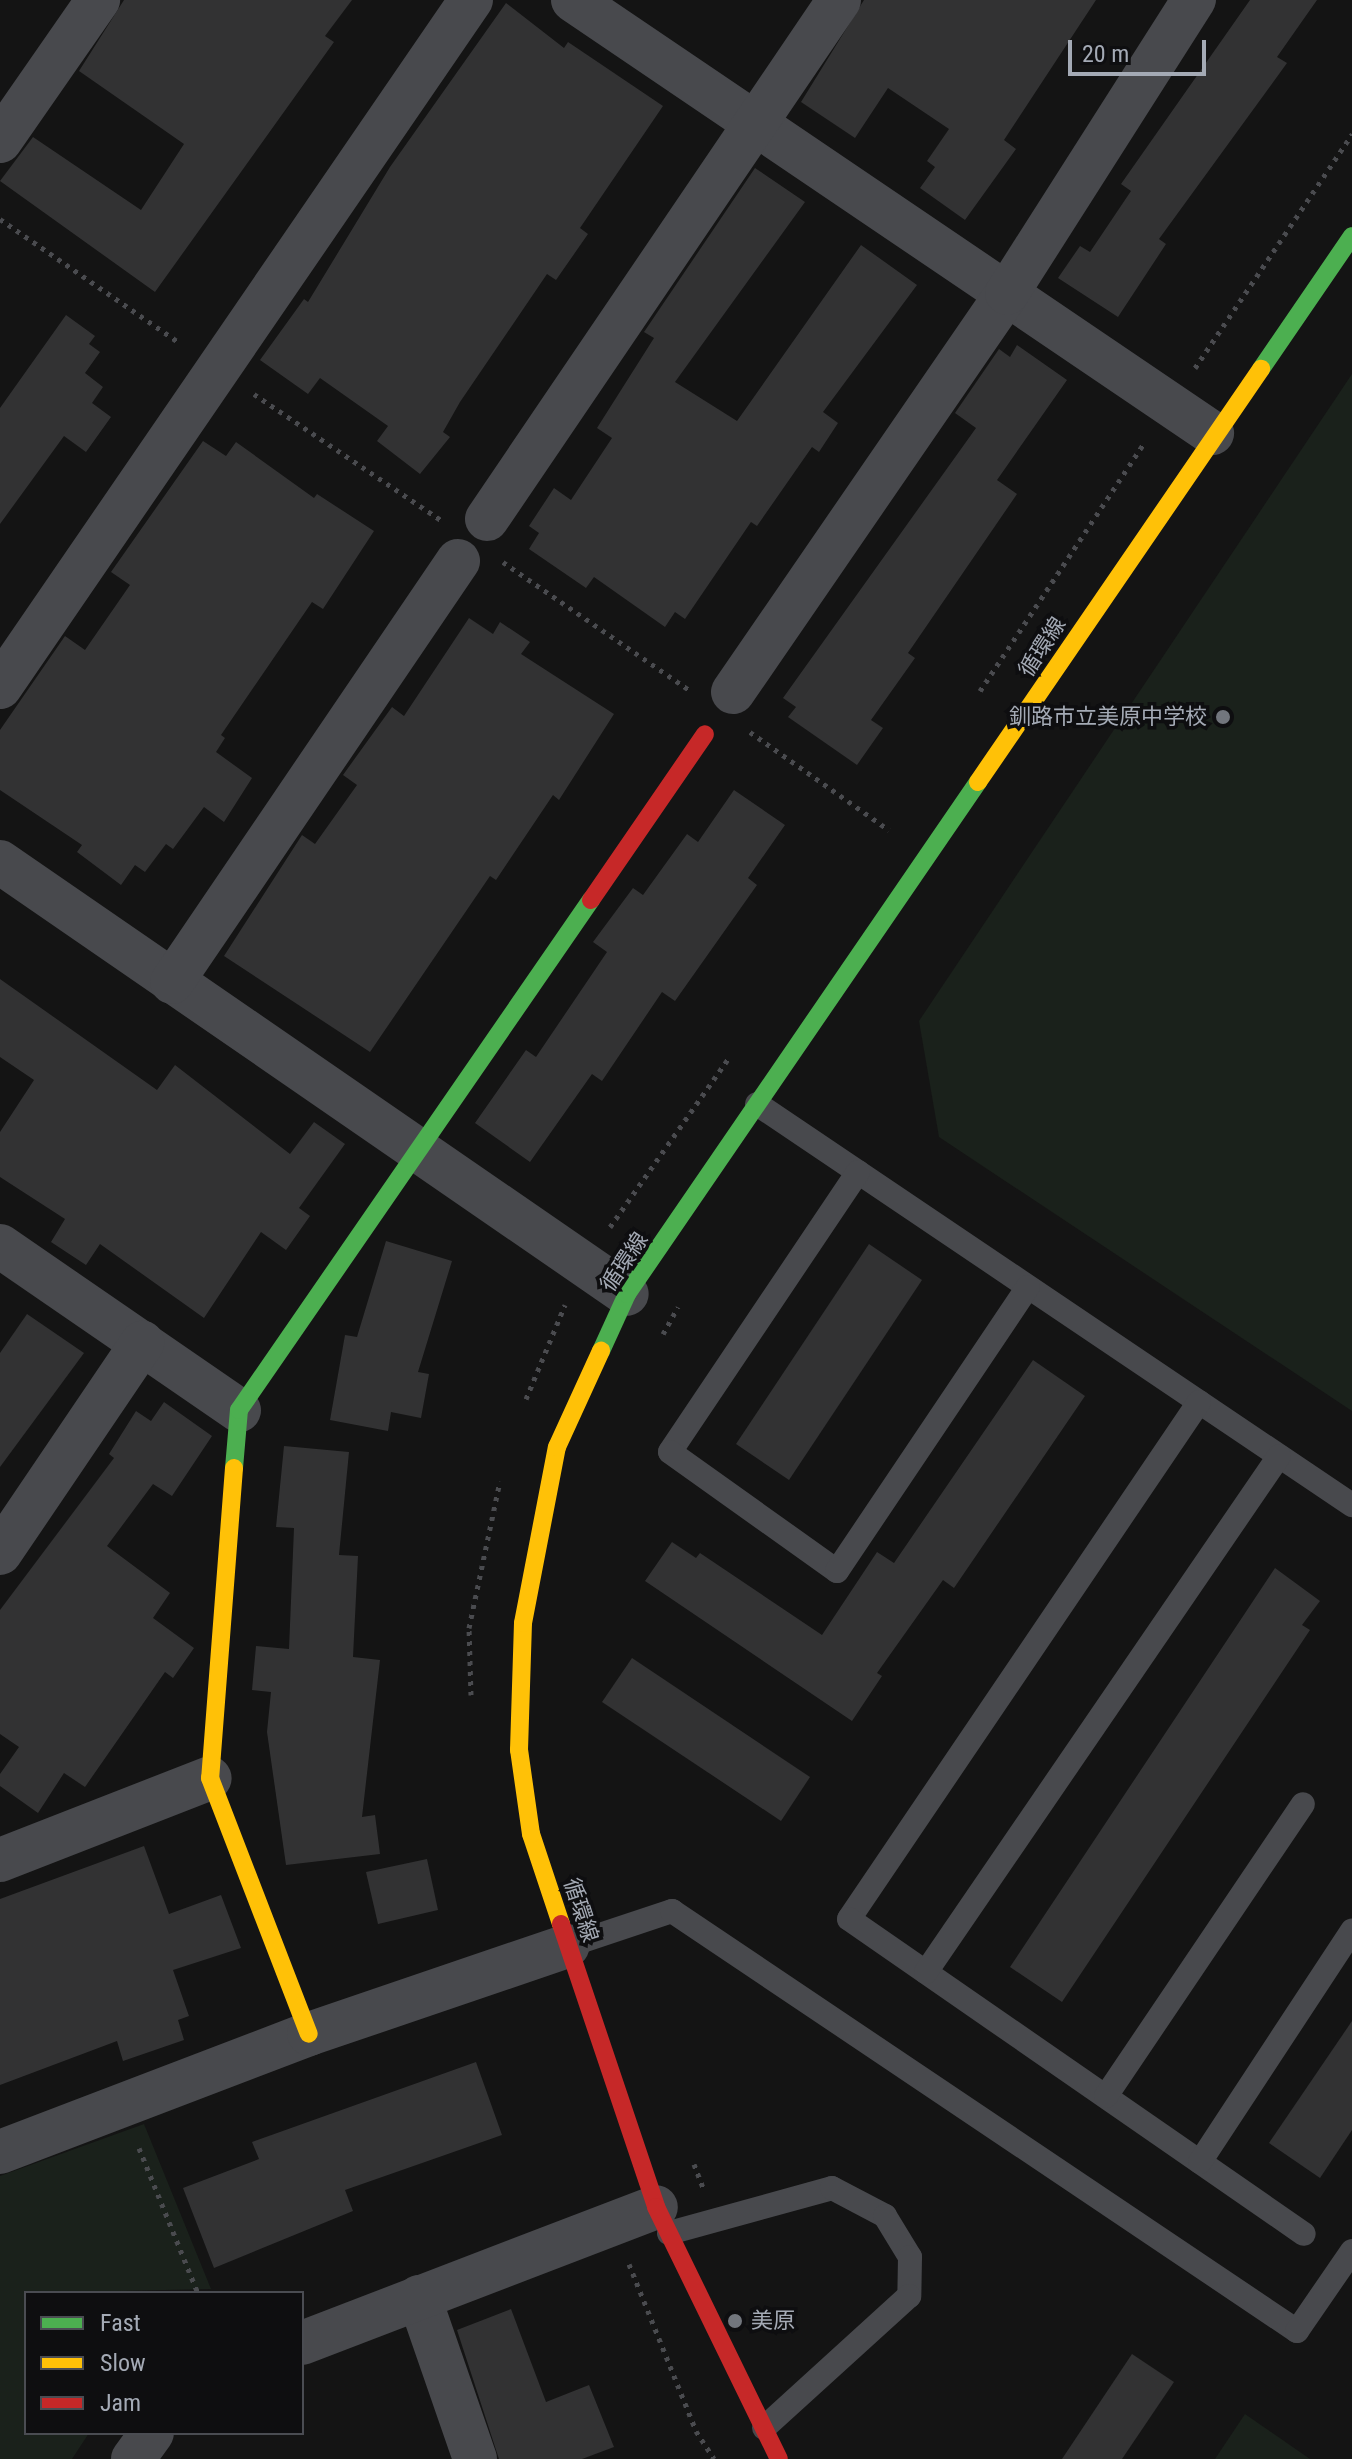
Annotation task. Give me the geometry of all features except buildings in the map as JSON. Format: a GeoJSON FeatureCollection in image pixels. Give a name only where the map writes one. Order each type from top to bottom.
{"type":"FeatureCollection","features":[{"type":"Feature","properties":{"kind":"street"},"geometry":{"type":"LineString","coordinates":[[0,141],[98,0]]}},
{"type":"Feature","properties":{"kind":"street"},"geometry":{"type":"LineString","coordinates":[[0,687],[471,0]]}},
{"type":"Feature","properties":{"kind":"street"},"geometry":{"type":"LineString","coordinates":[[573,0],[754,127],[1007,293],[1212,433]]}},
{"type":"Feature","properties":{"kind":"street"},"geometry":{"type":"LineString","coordinates":[[487,519],[839,0]]}},
{"type":"Feature","properties":{"kind":"street"},"geometry":{"type":"LineString","coordinates":[[733,692],[1007,293],[1194,0]]}},
{"type":"Feature","properties":{"kind":"street","name":"循環線"},"geometry":{"type":"LineString","coordinates":[[779,2459],[663,2220],[531,1834],[523,1778],[523,1623],[557,1447],[627,1294],[931,859],[1212,433],[1352,236]]}},
{"type":"Feature","properties":{"kind":"street"},"geometry":{"type":"LineString","coordinates":[[172,982],[458,561]]}},
{"type":"Feature","properties":{"kind":"street"},"geometry":{"type":"LineString","coordinates":[[309,2034],[210,1778],[239,1410],[705,734]]}},
{"type":"Feature","properties":{"kind":"street"},"geometry":{"type":"LineString","coordinates":[[0,862],[627,1294]]}},
{"type":"Feature","properties":{"kind":"street"},"geometry":{"type":"LineString","coordinates":[[4,1259],[142,1343],[239,1410]]}},
{"type":"Feature","properties":{"kind":"street"},"geometry":{"type":"LineString","coordinates":[[0,1553],[142,1343]]}},
{"type":"Feature","properties":{"kind":"street"},"geometry":{"type":"LineString","coordinates":[[0,1860],[210,1778]]}},
{"type":"Feature","properties":{"kind":"street"},"geometry":{"type":"LineString","coordinates":[[0,2152],[309,2034],[567,1946]]}},
{"type":"Feature","properties":{"kind":"street"},"geometry":{"type":"LineString","coordinates":[[304,2342],[612,2224],[663,2220]]}},
{"type":"Feature","properties":{"kind":"street"},"geometry":{"type":"LineString","coordinates":[[419,2297],[475,2459]]}},
{"type":"Feature","properties":{"kind":"street"},"geometry":{"type":"LineString","coordinates":[[133,2459],[151,2435]]}},
{"type":"Feature","properties":{"kind":"lane"},"geometry":{"type":"LineString","coordinates":[[757,1104],[1352,1505]]}},
{"type":"Feature","properties":{"kind":"lane"},"geometry":{"type":"LineString","coordinates":[[858,1172],[670,1452],[837,1571],[1028,1287]]}},
{"type":"Feature","properties":{"kind":"lane"},"geometry":{"type":"LineString","coordinates":[[1199,1402],[849,1919],[1304,2234]]}},
{"type":"Feature","properties":{"kind":"lane"},"geometry":{"type":"LineString","coordinates":[[926,1972],[1279,1456]]}},
{"type":"Feature","properties":{"kind":"lane"},"geometry":{"type":"LineString","coordinates":[[1106,2096],[1303,1804]]}},
{"type":"Feature","properties":{"kind":"lane"},"geometry":{"type":"LineString","coordinates":[[567,1946],[672,1911],[1297,2331],[1352,2251]]}},
{"type":"Feature","properties":{"kind":"lane"},"geometry":{"type":"LineString","coordinates":[[1200,2162],[1352,1931]]}},
{"type":"Feature","properties":{"kind":"lane"},"geometry":{"type":"LineString","coordinates":[[663,2220],[832,2188],[885,2216],[910,2257],[909,2296],[764,2428]]}},
{"type":"Feature","properties":{"kind":"path"},"geometry":{"type":"LineString","coordinates":[[126,2153],[140,2148],[197,2291]]}},
{"type":"Feature","properties":{"kind":"path"},"geometry":{"type":"LineString","coordinates":[[612,2224],[696,2431],[714,2459]]}},
{"type":"Feature","properties":{"kind":"shaded area","name":"釧路市立美原中学校"},"geometry":{"type":"Polygon","coordinates":[[[1352,374],[1352,1411],[939,1137],[919,1021],[1352,374]]]}},
{"type":"Feature","properties":{"kind":"shaded area"},"geometry":{"type":"Polygon","coordinates":[[[144,2124],[211,2289],[24,2291],[24,2435],[88,2435],[72,2459],[0,2459],[0,2176],[144,2124]]]}},
{"type":"Feature","properties":{"kind":"shaded area"},"geometry":{"type":"Polygon","coordinates":[[[1245,2414],[1310,2459],[1215,2459],[1245,2414]]]}},
{"type":"Feature","properties":{"kind":"traffic: fast"},"geometry":{"type":"LineString","coordinates":[[1261,369],[1352,236]]}},
{"type":"Feature","properties":{"kind":"traffic: fast"},"geometry":{"type":"LineString","coordinates":[[601,1351],[627,1294],[978,782]]}},
{"type":"Feature","properties":{"kind":"traffic: fast"},"geometry":{"type":"LineString","coordinates":[[234,1468],[239,1410],[591,900]]}},
{"type":"Feature","properties":{"kind":"traffic: slow"},"geometry":{"type":"LineString","coordinates":[[978,782],[1261,369]]}},
{"type":"Feature","properties":{"kind":"traffic: slow"},"geometry":{"type":"LineString","coordinates":[[561,1924],[531,1834],[519,1750],[523,1623],[557,1447],[601,1351]]}},
{"type":"Feature","properties":{"kind":"traffic: slow"},"geometry":{"type":"LineString","coordinates":[[234,1468],[210,1778],[309,2034]]}},
{"type":"Feature","properties":{"kind":"traffic: jam"},"geometry":{"type":"LineString","coordinates":[[591,900],[705,734]]}},
{"type":"Feature","properties":{"kind":"traffic: jam"},"geometry":{"type":"LineString","coordinates":[[561,1924],[656,2207],[779,2459]]}},
{"type":"Feature","properties":{"kind":"place","name":"釧路市立美原中学校"},"geometry":{"type":"Point","coordinates":[1223,717]}},
{"type":"Feature","properties":{"kind":"place","name":"美原"},"geometry":{"type":"Point","coordinates":[735,2321]}}]}
